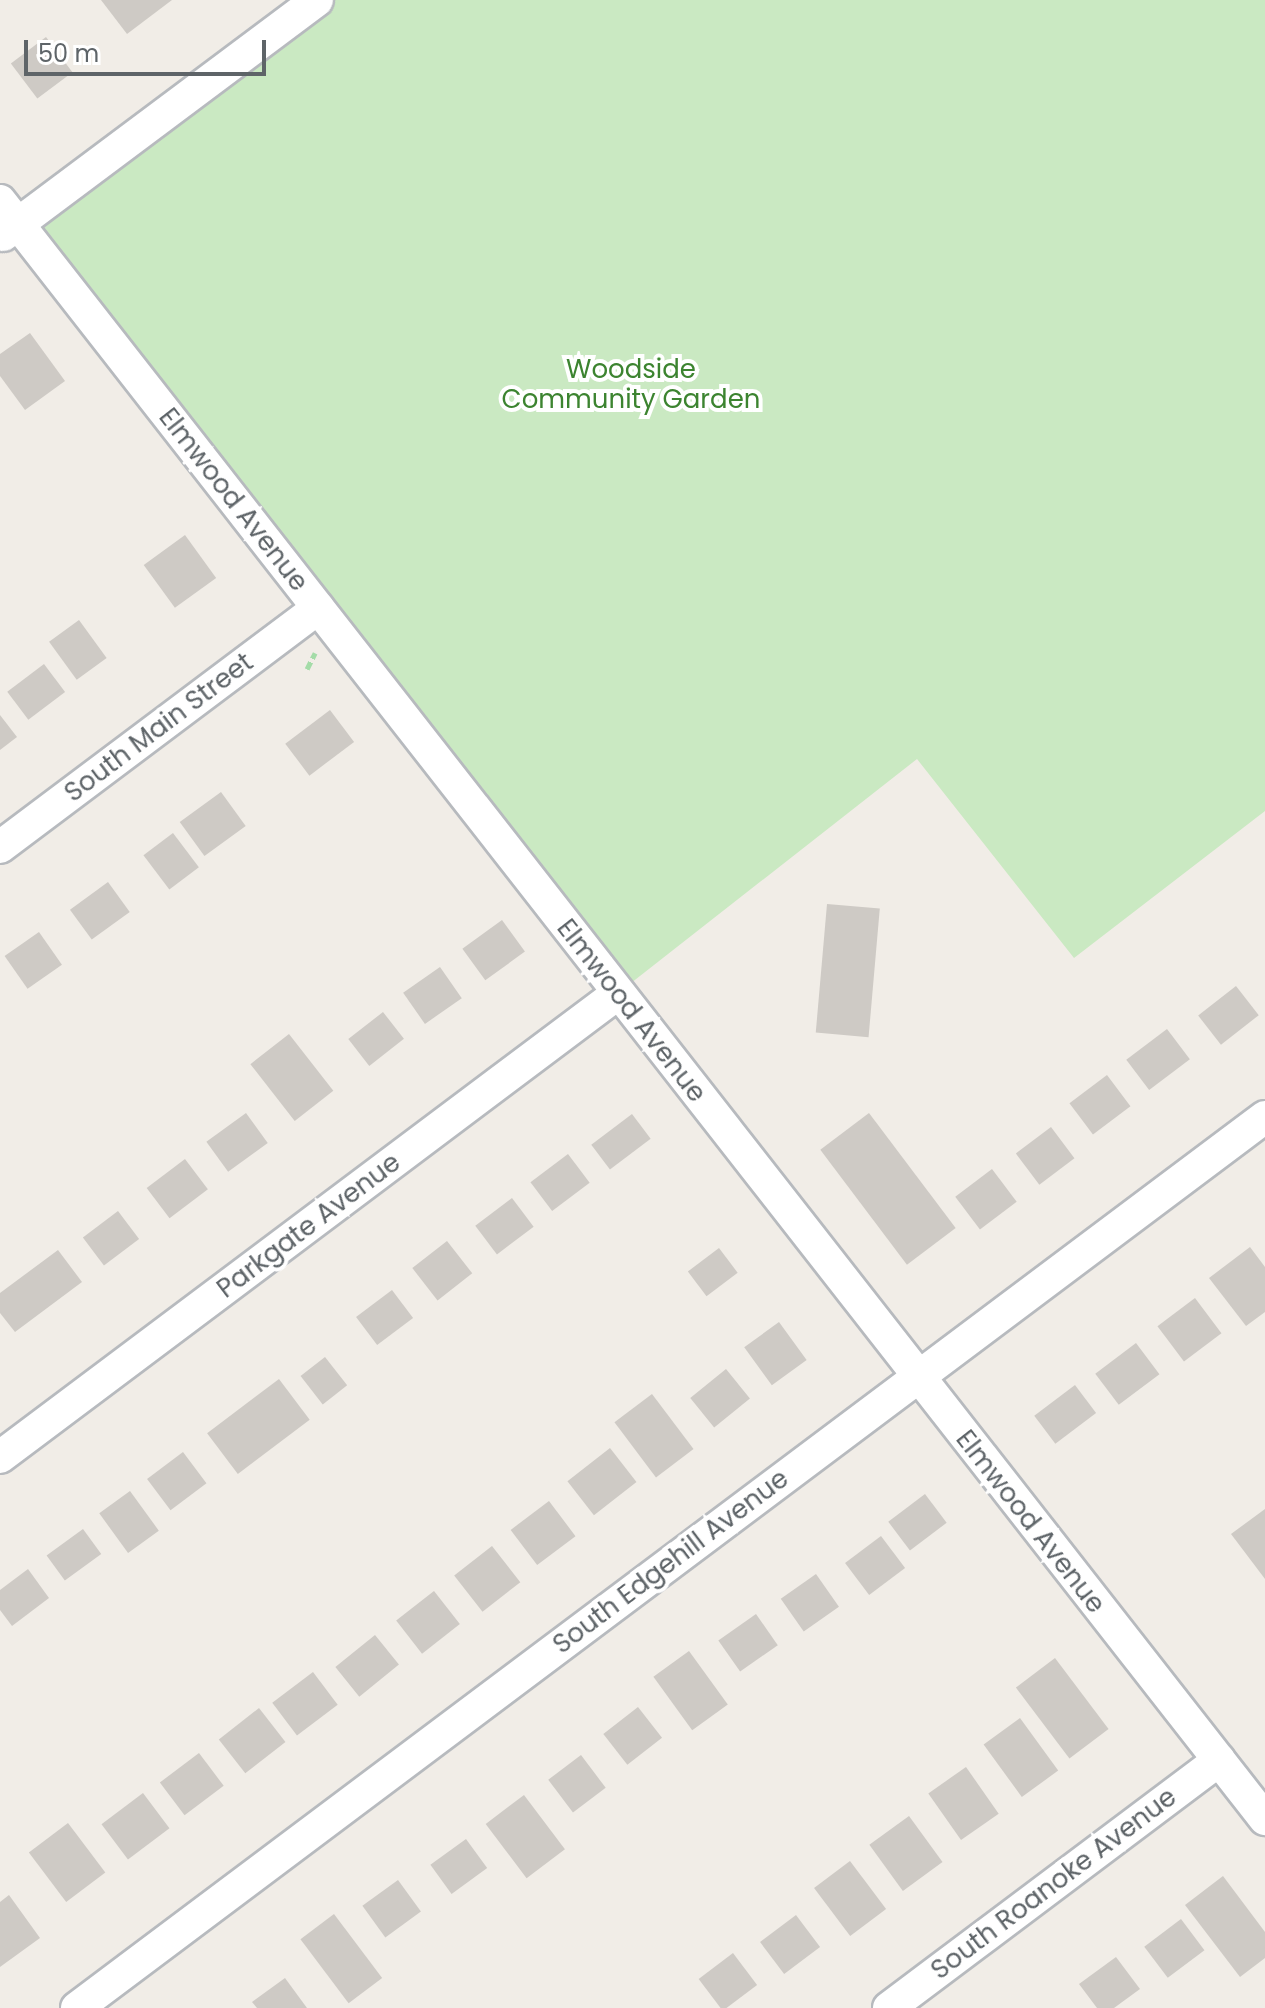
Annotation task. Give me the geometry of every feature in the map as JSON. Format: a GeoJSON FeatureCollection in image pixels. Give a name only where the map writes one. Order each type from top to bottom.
{"type":"FeatureCollection","features":[{"type":"Feature","properties":{"kind":"street"},"geometry":{"type":"LineString","coordinates":[[6,221],[317,0]]}},
{"type":"Feature","properties":{"kind":"street","name":"Elmwood Avenue"},"geometry":{"type":"LineString","coordinates":[[6,221],[318,608],[917,1378],[1265,1819]]}},
{"type":"Feature","properties":{"kind":"street","name":"South Main Street"},"geometry":{"type":"LineString","coordinates":[[0,847],[318,608]]}},
{"type":"Feature","properties":{"kind":"street","name":"Parkgate Avenue"},"geometry":{"type":"LineString","coordinates":[[0,1457],[617,994]]}},
{"type":"Feature","properties":{"kind":"street","name":"South Edgehill Avenue"},"geometry":{"type":"LineString","coordinates":[[77,2008],[1265,1117]]}},
{"type":"Feature","properties":{"kind":"street","name":"South Roanoke Avenue"},"geometry":{"type":"LineString","coordinates":[[889,2008],[1219,1760]]}},
{"type":"Feature","properties":{"kind":"green space","name":"Woodside Community Garden"},"geometry":{"type":"Polygon","coordinates":[[[317,0],[1265,0],[1265,811],[1074,958],[917,759],[617,994],[18,224],[317,0]]]}},
{"type":"Feature","properties":{"kind":"building"},"geometry":{"type":"Polygon","coordinates":[[[101,0],[172,0],[127,34],[101,0]]]}},
{"type":"Feature","properties":{"kind":"building"},"geometry":{"type":"Polygon","coordinates":[[[46,37],[72,72],[37,99],[11,63],[46,37]]]}},
{"type":"Feature","properties":{"kind":"building"},"geometry":{"type":"Polygon","coordinates":[[[30,333],[65,381],[25,410],[0,376],[0,354],[30,333]]]}},
{"type":"Feature","properties":{"kind":"building"},"geometry":{"type":"Polygon","coordinates":[[[185,535],[216,578],[175,608],[144,565],[185,535]]]}},
{"type":"Feature","properties":{"kind":"building"},"geometry":{"type":"Polygon","coordinates":[[[79,620],[107,658],[77,680],[49,642],[79,620]]]}},
{"type":"Feature","properties":{"kind":"building"},"geometry":{"type":"Polygon","coordinates":[[[44,664],[65,692],[28,720],[7,692],[44,664]]]}},
{"type":"Feature","properties":{"kind":"building"},"geometry":{"type":"Polygon","coordinates":[[[330,710],[354,742],[309,776],[285,744],[330,710]]]}},
{"type":"Feature","properties":{"kind":"building"},"geometry":{"type":"Polygon","coordinates":[[[0,715],[17,737],[0,750],[0,715]]]}},
{"type":"Feature","properties":{"kind":"building"},"geometry":{"type":"Polygon","coordinates":[[[221,792],[246,826],[204,856],[180,822],[221,792]]]}},
{"type":"Feature","properties":{"kind":"building"},"geometry":{"type":"Polygon","coordinates":[[[173,833],[199,867],[169,890],[143,855],[173,833]]]}},
{"type":"Feature","properties":{"kind":"building"},"geometry":{"type":"Polygon","coordinates":[[[108,882],[130,912],[92,940],[70,910],[108,882]]]}},
{"type":"Feature","properties":{"kind":"building"},"geometry":{"type":"Polygon","coordinates":[[[827,904],[880,909],[869,1037],[816,1033],[827,904]]]}},
{"type":"Feature","properties":{"kind":"building"},"geometry":{"type":"Polygon","coordinates":[[[502,920],[525,952],[485,980],[462,949],[502,920]]]}},
{"type":"Feature","properties":{"kind":"building"},"geometry":{"type":"Polygon","coordinates":[[[39,932],[62,965],[28,989],[5,956],[39,932]]]}},
{"type":"Feature","properties":{"kind":"building"},"geometry":{"type":"Polygon","coordinates":[[[440,967],[462,998],[425,1024],[403,993],[440,967]]]}},
{"type":"Feature","properties":{"kind":"building"},"geometry":{"type":"Polygon","coordinates":[[[1236,986],[1259,1015],[1221,1045],[1198,1016],[1236,986]]]}},
{"type":"Feature","properties":{"kind":"building"},"geometry":{"type":"Polygon","coordinates":[[[383,1012],[404,1039],[369,1066],[348,1039],[383,1012]]]}},
{"type":"Feature","properties":{"kind":"building"},"geometry":{"type":"Polygon","coordinates":[[[1167,1029],[1190,1059],[1149,1090],[1126,1060],[1167,1029]]]}},
{"type":"Feature","properties":{"kind":"building"},"geometry":{"type":"Polygon","coordinates":[[[289,1034],[333,1091],[295,1121],[250,1064],[289,1034]]]}},
{"type":"Feature","properties":{"kind":"building"},"geometry":{"type":"Polygon","coordinates":[[[1107,1075],[1130,1106],[1093,1134],[1069,1103],[1107,1075]]]}},
{"type":"Feature","properties":{"kind":"building"},"geometry":{"type":"Polygon","coordinates":[[[246,1113],[268,1143],[228,1172],[206,1142],[246,1113]]]}},
{"type":"Feature","properties":{"kind":"building"},"geometry":{"type":"Polygon","coordinates":[[[869,1113],[956,1228],[907,1265],[820,1150],[869,1113]]]}},
{"type":"Feature","properties":{"kind":"building"},"geometry":{"type":"Polygon","coordinates":[[[632,1114],[651,1139],[610,1169],[591,1145],[632,1114]]]}},
{"type":"Feature","properties":{"kind":"building"},"geometry":{"type":"Polygon","coordinates":[[[1051,1127],[1074,1158],[1039,1185],[1016,1153],[1051,1127]]]}},
{"type":"Feature","properties":{"kind":"building"},"geometry":{"type":"Polygon","coordinates":[[[568,1154],[590,1183],[552,1211],[530,1182],[568,1154]]]}},
{"type":"Feature","properties":{"kind":"building"},"geometry":{"type":"Polygon","coordinates":[[[185,1159],[208,1189],[170,1218],[147,1188],[185,1159]]]}},
{"type":"Feature","properties":{"kind":"building"},"geometry":{"type":"Polygon","coordinates":[[[992,1169],[1017,1202],[980,1229],[955,1197],[992,1169]]]}},
{"type":"Feature","properties":{"kind":"building"},"geometry":{"type":"Polygon","coordinates":[[[512,1198],[534,1227],[497,1254],[475,1226],[512,1198]]]}},
{"type":"Feature","properties":{"kind":"building"},"geometry":{"type":"Polygon","coordinates":[[[118,1211],[139,1239],[104,1265],[83,1237],[118,1211]]]}},
{"type":"Feature","properties":{"kind":"building"},"geometry":{"type":"Polygon","coordinates":[[[447,1241],[472,1273],[438,1300],[412,1268],[447,1241]]]}},
{"type":"Feature","properties":{"kind":"building"},"geometry":{"type":"Polygon","coordinates":[[[1250,1247],[1265,1267],[1265,1312],[1246,1326],[1209,1278],[1250,1247]]]}},
{"type":"Feature","properties":{"kind":"building"},"geometry":{"type":"Polygon","coordinates":[[[719,1248],[738,1273],[707,1296],[688,1271],[719,1248]]]}},
{"type":"Feature","properties":{"kind":"building"},"geometry":{"type":"Polygon","coordinates":[[[58,1250],[82,1282],[15,1332],[0,1313],[0,1293],[58,1250]]]}},
{"type":"Feature","properties":{"kind":"building"},"geometry":{"type":"Polygon","coordinates":[[[392,1290],[413,1318],[377,1345],[356,1317],[392,1290]]]}},
{"type":"Feature","properties":{"kind":"building"},"geometry":{"type":"Polygon","coordinates":[[[1195,1298],[1221,1333],[1184,1361],[1157,1326],[1195,1298]]]}},
{"type":"Feature","properties":{"kind":"building"},"geometry":{"type":"Polygon","coordinates":[[[779,1322],[807,1360],[772,1385],[744,1347],[779,1322]]]}},
{"type":"Feature","properties":{"kind":"building"},"geometry":{"type":"Polygon","coordinates":[[[1136,1343],[1159,1374],[1119,1405],[1095,1374],[1136,1343]]]}},
{"type":"Feature","properties":{"kind":"building"},"geometry":{"type":"Polygon","coordinates":[[[325,1357],[347,1385],[323,1404],[301,1376],[325,1357]]]}},
{"type":"Feature","properties":{"kind":"building"},"geometry":{"type":"Polygon","coordinates":[[[726,1369],[750,1399],[714,1427],[690,1398],[726,1369]]]}},
{"type":"Feature","properties":{"kind":"building"},"geometry":{"type":"Polygon","coordinates":[[[279,1379],[310,1420],[238,1474],[207,1433],[279,1379]]]}},
{"type":"Feature","properties":{"kind":"building"},"geometry":{"type":"Polygon","coordinates":[[[1075,1385],[1096,1413],[1055,1444],[1034,1416],[1075,1385]]]}},
{"type":"Feature","properties":{"kind":"building"},"geometry":{"type":"Polygon","coordinates":[[[652,1394],[694,1449],[656,1477],[614,1422],[652,1394]]]}},
{"type":"Feature","properties":{"kind":"building"},"geometry":{"type":"Polygon","coordinates":[[[610,1448],[636,1482],[594,1515],[567,1481],[610,1448]]]}},
{"type":"Feature","properties":{"kind":"building"},"geometry":{"type":"Polygon","coordinates":[[[183,1452],[206,1483],[171,1510],[147,1479],[183,1452]]]}},
{"type":"Feature","properties":{"kind":"building"},"geometry":{"type":"Polygon","coordinates":[[[130,1491],[159,1531],[128,1553],[99,1513],[130,1491]]]}},
{"type":"Feature","properties":{"kind":"building"},"geometry":{"type":"Polygon","coordinates":[[[925,1494],[947,1523],[910,1550],[888,1522],[925,1494]]]}},
{"type":"Feature","properties":{"kind":"building"},"geometry":{"type":"Polygon","coordinates":[[[549,1501],[575,1536],[537,1565],[511,1530],[549,1501]]]}},
{"type":"Feature","properties":{"kind":"building"},"geometry":{"type":"Polygon","coordinates":[[[1265,1509],[1265,1579],[1231,1534],[1265,1509]]]}},
{"type":"Feature","properties":{"kind":"building"},"geometry":{"type":"Polygon","coordinates":[[[83,1529],[101,1554],[65,1581],[47,1555],[83,1529]]]}},
{"type":"Feature","properties":{"kind":"building"},"geometry":{"type":"Polygon","coordinates":[[[881,1536],[905,1568],[869,1595],[845,1563],[881,1536]]]}},
{"type":"Feature","properties":{"kind":"building"},"geometry":{"type":"Polygon","coordinates":[[[492,1546],[520,1582],[482,1612],[454,1576],[492,1546]]]}},
{"type":"Feature","properties":{"kind":"building"},"geometry":{"type":"Polygon","coordinates":[[[28,1569],[49,1598],[12,1626],[0,1610],[0,1590],[28,1569]]]}},
{"type":"Feature","properties":{"kind":"building"},"geometry":{"type":"Polygon","coordinates":[[[816,1574],[839,1607],[804,1631],[781,1599],[816,1574]]]}},
{"type":"Feature","properties":{"kind":"building"},"geometry":{"type":"Polygon","coordinates":[[[434,1591],[460,1624],[422,1654],[396,1621],[434,1591]]]}},
{"type":"Feature","properties":{"kind":"building"},"geometry":{"type":"Polygon","coordinates":[[[756,1614],[778,1645],[740,1672],[718,1640],[756,1614]]]}},
{"type":"Feature","properties":{"kind":"building"},"geometry":{"type":"Polygon","coordinates":[[[375,1635],[399,1665],[359,1697],[335,1667],[375,1635]]]}},
{"type":"Feature","properties":{"kind":"building"},"geometry":{"type":"Polygon","coordinates":[[[689,1651],[728,1704],[692,1730],[653,1677],[689,1651]]]}},
{"type":"Feature","properties":{"kind":"building"},"geometry":{"type":"Polygon","coordinates":[[[1055,1658],[1109,1729],[1069,1759],[1016,1687],[1055,1658]]]}},
{"type":"Feature","properties":{"kind":"building"},"geometry":{"type":"Polygon","coordinates":[[[313,1672],[338,1705],[297,1735],[272,1703],[313,1672]]]}},
{"type":"Feature","properties":{"kind":"building"},"geometry":{"type":"Polygon","coordinates":[[[638,1707],[662,1738],[627,1765],[603,1734],[638,1707]]]}},
{"type":"Feature","properties":{"kind":"building"},"geometry":{"type":"Polygon","coordinates":[[[259,1708],[285,1742],[245,1773],[219,1739],[259,1708]]]}},
{"type":"Feature","properties":{"kind":"building"},"geometry":{"type":"Polygon","coordinates":[[[1020,1718],[1058,1771],[1022,1797],[984,1744],[1020,1718]]]}},
{"type":"Feature","properties":{"kind":"building"},"geometry":{"type":"Polygon","coordinates":[[[199,1753],[224,1786],[185,1815],[160,1782],[199,1753]]]}},
{"type":"Feature","properties":{"kind":"building"},"geometry":{"type":"Polygon","coordinates":[[[581,1755],[606,1788],[573,1812],[548,1780],[581,1755]]]}},
{"type":"Feature","properties":{"kind":"building"},"geometry":{"type":"Polygon","coordinates":[[[966,1767],[999,1814],[961,1840],[928,1793],[966,1767]]]}},
{"type":"Feature","properties":{"kind":"building"},"geometry":{"type":"Polygon","coordinates":[[[143,1793],[169,1828],[128,1859],[101,1824],[143,1793]]]}},
{"type":"Feature","properties":{"kind":"building"},"geometry":{"type":"Polygon","coordinates":[[[524,1795],[565,1849],[527,1878],[486,1824],[524,1795]]]}},
{"type":"Feature","properties":{"kind":"building"},"geometry":{"type":"Polygon","coordinates":[[[909,1816],[943,1862],[903,1891],[869,1845],[909,1816]]]}},
{"type":"Feature","properties":{"kind":"building"},"geometry":{"type":"Polygon","coordinates":[[[68,1823],[105,1873],[66,1902],[29,1852],[68,1823]]]}},
{"type":"Feature","properties":{"kind":"building"},"geometry":{"type":"Polygon","coordinates":[[[466,1839],[487,1868],[452,1894],[430,1865],[466,1839]]]}},
{"type":"Feature","properties":{"kind":"building"},"geometry":{"type":"Polygon","coordinates":[[[850,1861],[886,1909],[850,1936],[814,1888],[850,1861]]]}},
{"type":"Feature","properties":{"kind":"building"},"geometry":{"type":"Polygon","coordinates":[[[1223,1876],[1265,1932],[1265,1958],[1240,1977],[1185,1905],[1223,1876]]]}},
{"type":"Feature","properties":{"kind":"building"},"geometry":{"type":"Polygon","coordinates":[[[398,1880],[421,1912],[385,1937],[362,1906],[398,1880]]]}},
{"type":"Feature","properties":{"kind":"building"},"geometry":{"type":"Polygon","coordinates":[[[9,1895],[40,1938],[0,1967],[0,1902],[9,1895]]]}},
{"type":"Feature","properties":{"kind":"building"},"geometry":{"type":"Polygon","coordinates":[[[334,1914],[382,1978],[349,2003],[300,1939],[334,1914]]]}},
{"type":"Feature","properties":{"kind":"building"},"geometry":{"type":"Polygon","coordinates":[[[796,1915],[820,1947],[784,1974],[760,1942],[796,1915]]]}},
{"type":"Feature","properties":{"kind":"building"},"geometry":{"type":"Polygon","coordinates":[[[1181,1919],[1204,1950],[1168,1978],[1144,1947],[1181,1919]]]}},
{"type":"Feature","properties":{"kind":"building"},"geometry":{"type":"Polygon","coordinates":[[[733,1953],[757,1985],[726,2008],[721,2008],[699,1979],[733,1953]]]}},
{"type":"Feature","properties":{"kind":"building"},"geometry":{"type":"Polygon","coordinates":[[[1116,1957],[1140,1989],[1114,2008],[1097,2008],[1079,1984],[1116,1957]]]}},
{"type":"Feature","properties":{"kind":"building"},"geometry":{"type":"Polygon","coordinates":[[[285,1978],[307,2008],[257,2008],[252,2002],[285,1978]]]}}]}
